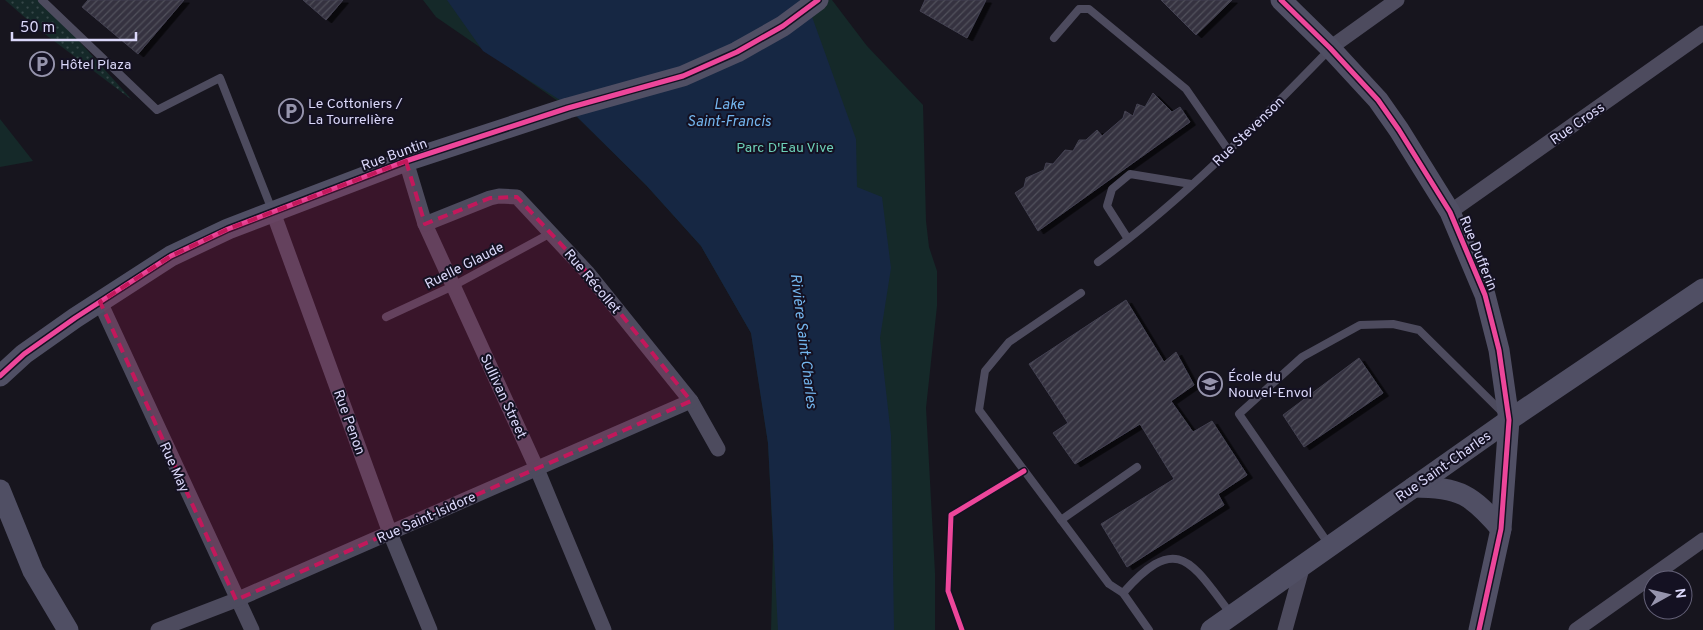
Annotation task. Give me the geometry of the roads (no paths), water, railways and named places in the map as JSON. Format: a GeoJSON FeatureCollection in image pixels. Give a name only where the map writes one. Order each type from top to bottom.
{"type":"FeatureCollection","features":[{"type":"Feature","properties":{"kind":"street","name":"Rue Dufferin"},"geometry":{"type":"LineString","coordinates":[[1281,0],[1330,48],[1378,100],[1418,158],[1450,212],[1485,295],[1499,350],[1509,420],[1502,529],[1479,630]]}},
{"type":"Feature","properties":{"kind":"street","name":"Rue Stevenson"},"geometry":{"type":"LineString","coordinates":[[1330,48],[1397,0]]}},
{"type":"Feature","properties":{"kind":"street","name":"Rue Buntin"},"geometry":{"type":"LineString","coordinates":[[0,376],[24,354],[171,256],[228,229],[406,162],[497,131],[568,108],[684,76],[737,52],[783,26],[815,3]]}},
{"type":"Feature","properties":{"kind":"street","name":"Rue Cross"},"geometry":{"type":"LineString","coordinates":[[1450,212],[1703,33]]}},
{"type":"Feature","properties":{"kind":"street","name":"Sullivan Street"},"geometry":{"type":"LineString","coordinates":[[406,162],[425,224],[537,469],[604,630]]}},
{"type":"Feature","properties":{"kind":"street","name":"Rue Récollet"},"geometry":{"type":"LineString","coordinates":[[425,224],[490,198],[517,197],[587,272],[692,401],[718,449]]}},
{"type":"Feature","properties":{"kind":"street","name":"Rue Penon"},"geometry":{"type":"LineString","coordinates":[[273,212],[390,532],[430,630]]}},
{"type":"Feature","properties":{"kind":"street","name":"Rue Saint-Charles"},"geometry":{"type":"LineString","coordinates":[[1211,630],[1509,420],[1703,289]]}},
{"type":"Feature","properties":{"kind":"street","name":"Rue May"},"geometry":{"type":"LineString","coordinates":[[100,302],[236,600],[252,630]]}},
{"type":"Feature","properties":{"kind":"street"},"geometry":{"type":"LineString","coordinates":[[0,353],[24,354]]}},
{"type":"Feature","properties":{"kind":"street","name":"Rue Saint-Isidore"},"geometry":{"type":"LineString","coordinates":[[158,630],[236,600],[692,401]]}},
{"type":"Feature","properties":{"kind":"street"},"geometry":{"type":"LineString","coordinates":[[1414,487],[1443,487],[1470,498],[1502,529]]}},
{"type":"Feature","properties":{"kind":"street"},"geometry":{"type":"LineString","coordinates":[[0,490],[33,571],[68,630]]}},
{"type":"Feature","properties":{"kind":"street"},"geometry":{"type":"LineString","coordinates":[[1576,630],[1703,540]]}},
{"type":"Feature","properties":{"kind":"street"},"geometry":{"type":"LineString","coordinates":[[1286,630],[1302,565]]}},
{"type":"Feature","properties":{"kind":"lane"},"geometry":{"type":"LineString","coordinates":[[42,0],[157,110],[220,78],[273,212]]}},
{"type":"Feature","properties":{"kind":"lane"},"geometry":{"type":"LineString","coordinates":[[1054,38],[1079,9],[1089,8],[1186,89],[1229,151]]}},
{"type":"Feature","properties":{"kind":"lane","name":"Rue Stevenson"},"geometry":{"type":"LineString","coordinates":[[1098,262],[1128,239],[1229,151],[1330,48]]}},
{"type":"Feature","properties":{"kind":"lane"},"geometry":{"type":"LineString","coordinates":[[1128,239],[1107,206],[1112,189],[1130,174],[1191,184]]}},
{"type":"Feature","properties":{"kind":"lane","name":"Ruelle Glaude"},"geometry":{"type":"LineString","coordinates":[[386,317],[453,286],[551,233]]}},
{"type":"Feature","properties":{"kind":"lane"},"geometry":{"type":"LineString","coordinates":[[1081,293],[1009,342],[985,371],[979,410],[1110,584],[1123,593],[1149,630]]}},
{"type":"Feature","properties":{"kind":"lane"},"geometry":{"type":"LineString","coordinates":[[1330,546],[1239,414],[1302,356],[1360,326],[1393,324],[1408,326],[1420,330],[1509,420]]}},
{"type":"Feature","properties":{"kind":"lane"},"geometry":{"type":"LineString","coordinates":[[1062,520],[1137,467]]}},
{"type":"Feature","properties":{"kind":"lane"},"geometry":{"type":"LineString","coordinates":[[1123,593],[1157,561],[1174,558],[1194,566],[1232,615]]}},
{"type":"Feature","properties":{"kind":"water","name":"Lake Saint-Francis"},"geometry":{"type":"Polygon","coordinates":[[[447,0],[806,0],[856,139],[857,187],[882,197],[891,268],[880,338],[891,435],[894,630],[778,630],[768,443],[751,333],[701,246],[646,185],[560,100],[483,51],[447,0]]]}},
{"type":"Feature","properties":{"kind":"place","name":"Hôtel Plaza"},"geometry":{"type":"Point","coordinates":[42,64]}},
{"type":"Feature","properties":{"kind":"place","name":"Le Cottoniers / La Tourrelière"},"geometry":{"type":"Point","coordinates":[291,111]}},
{"type":"Feature","properties":{"kind":"place","name":"École du Nouvel-Envol"},"geometry":{"type":"Point","coordinates":[1210,384]}},
{"type":"Feature","properties":{"kind":"park label","name":"Parc D'Eau Vive"},"geometry":{"type":"Point","coordinates":[785,147]}},
{"type":"Feature","properties":{"kind":"water label","name":"Rivière Saint-Charles"},"geometry":{"type":"Point","coordinates":[804,341]}}]}
